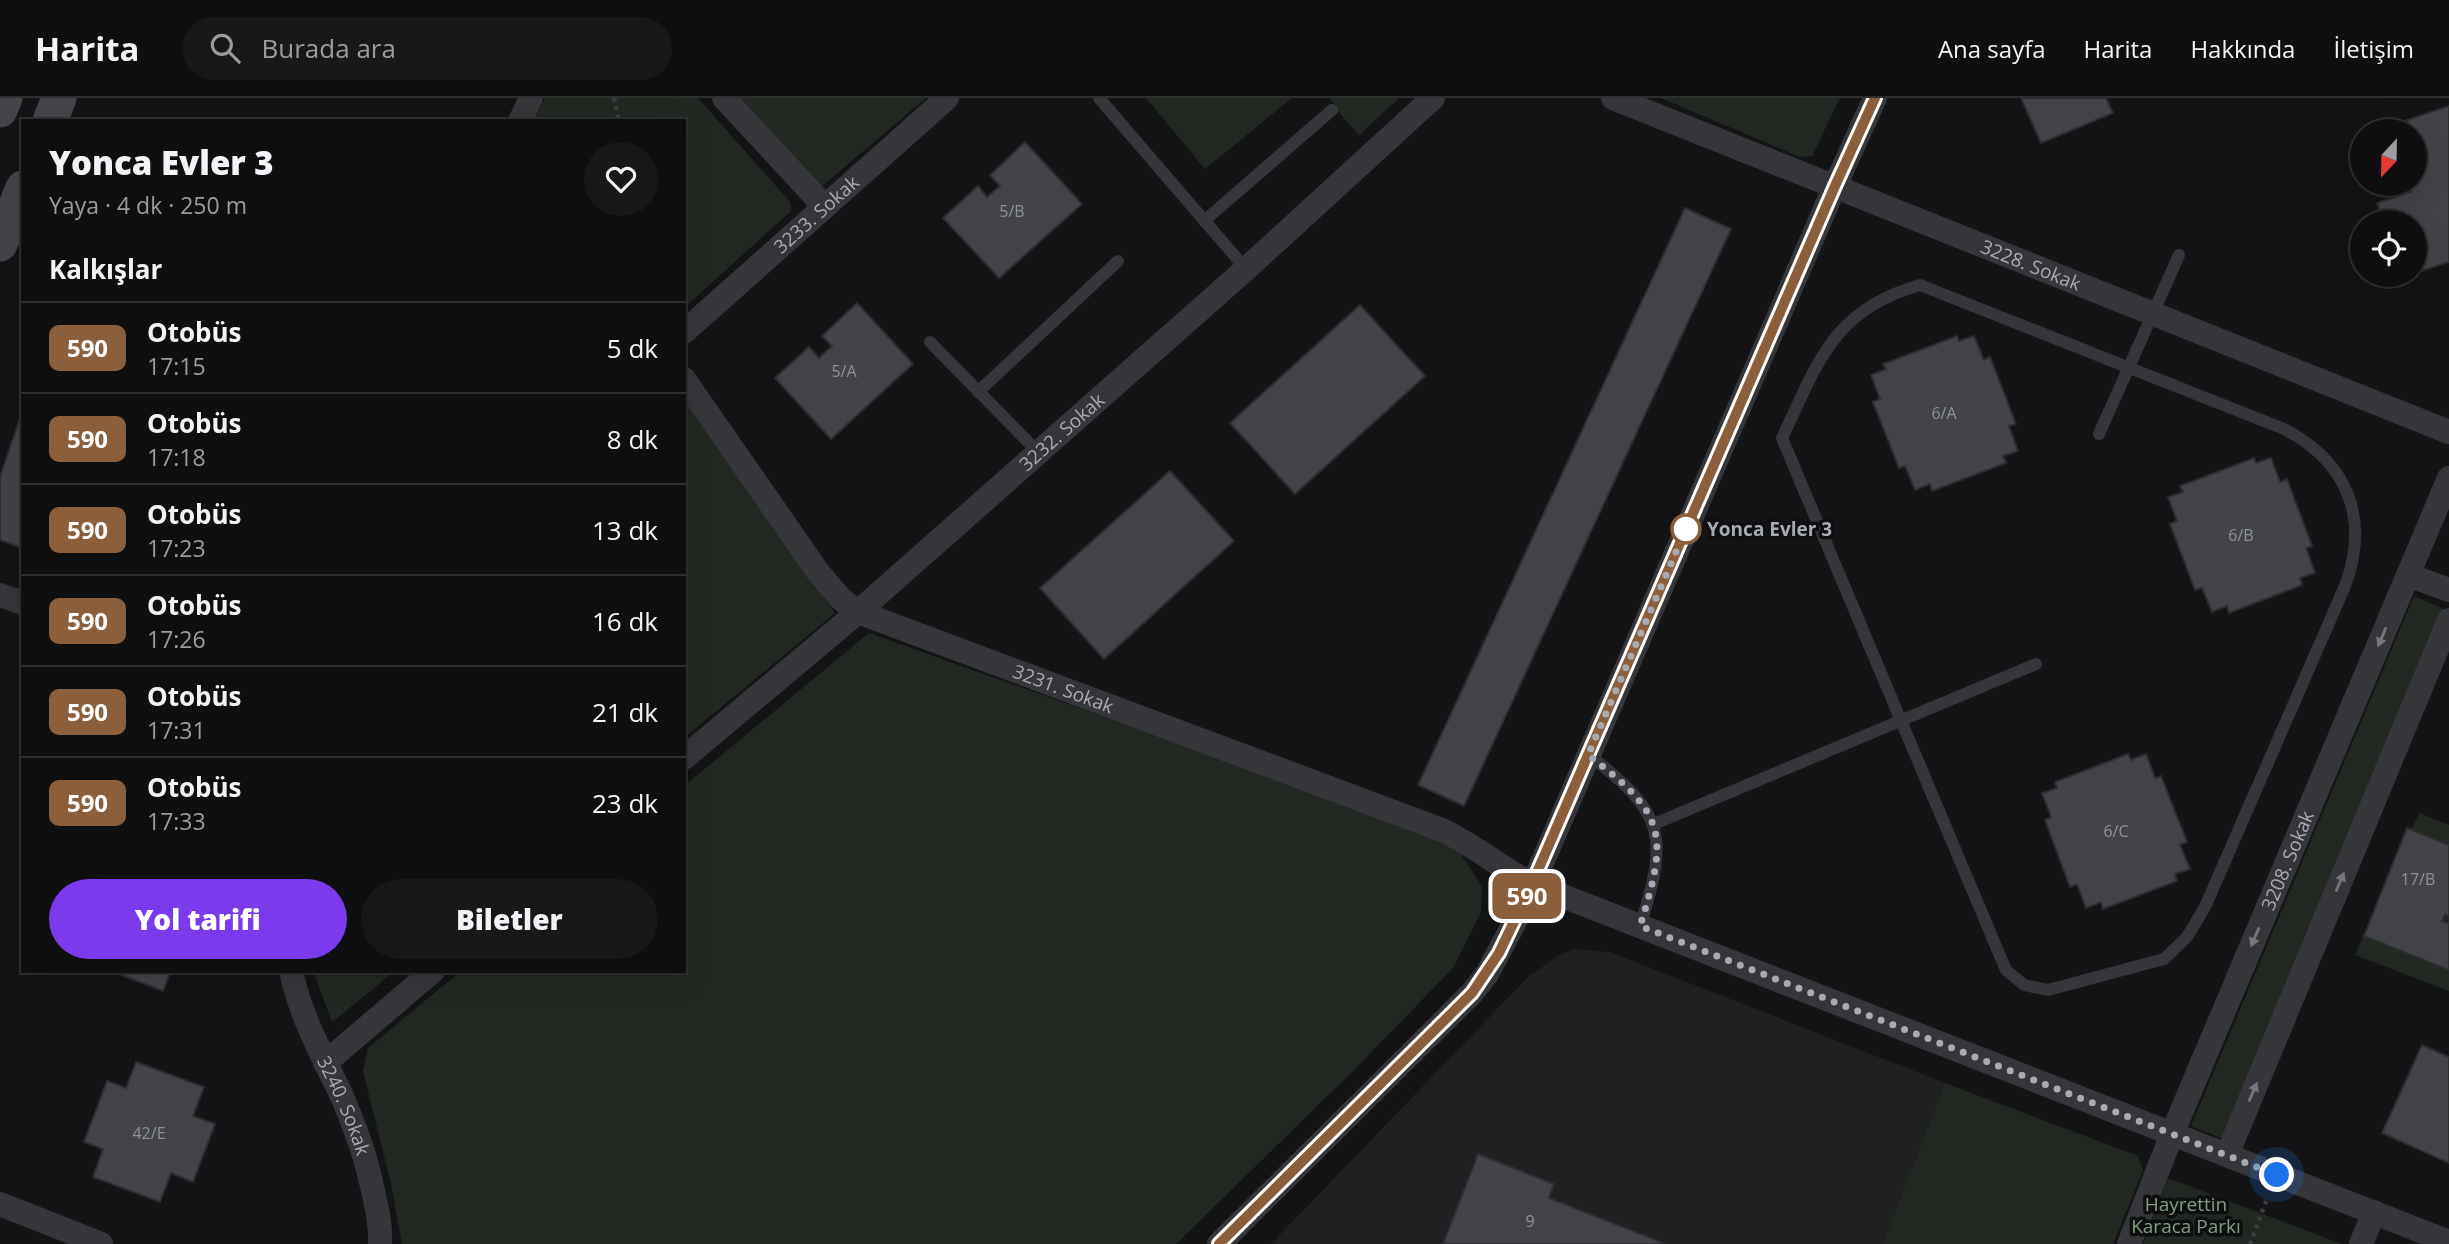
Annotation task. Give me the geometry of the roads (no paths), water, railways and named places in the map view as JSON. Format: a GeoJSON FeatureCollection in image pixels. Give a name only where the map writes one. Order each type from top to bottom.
{"type":"FeatureCollection","features":[{"type":"Feature","properties":{"kind":"street"},"geometry":{"type":"LineString","coordinates":[[0,110],[5,98]]}},
{"type":"Feature","properties":{"kind":"street"},"geometry":{"type":"LineString","coordinates":[[51,119],[59,98]]}},
{"type":"Feature","properties":{"kind":"street"},"geometry":{"type":"LineString","coordinates":[[521,119],[531,98]]}},
{"type":"Feature","properties":{"kind":"street"},"geometry":{"type":"LineString","coordinates":[[724,98],[825,207]]}},
{"type":"Feature","properties":{"kind":"street","name":"3233. Sokak"},"geometry":{"type":"LineString","coordinates":[[686,330],[947,98]]}},
{"type":"Feature","properties":{"kind":"street","name":"3232. Sokak"},"geometry":{"type":"LineString","coordinates":[[686,756],[858,612],[1039,453],[1433,98]]}},
{"type":"Feature","properties":{"kind":"street","name":"3228. Sokak"},"geometry":{"type":"LineString","coordinates":[[1613,98],[2449,432]]}},
{"type":"Feature","properties":{"kind":"street"},"geometry":{"type":"LineString","coordinates":[[1219,1244],[1472,993],[1499,953],[1532,884],[1875,98]]}},
{"type":"Feature","properties":{"kind":"street"},"geometry":{"type":"LineString","coordinates":[[0,244],[21,193]]}},
{"type":"Feature","properties":{"kind":"street","name":"3231. Sokak"},"geometry":{"type":"LineString","coordinates":[[686,382],[818,572],[841,599],[858,612],[1443,830],[1532,884],[2449,1241]]}},
{"type":"Feature","properties":{"kind":"street","name":"3208. Sokak"},"geometry":{"type":"LineString","coordinates":[[2129,1244],[2172,1134],[2449,478]]}},
{"type":"Feature","properties":{"kind":"street"},"geometry":{"type":"LineString","coordinates":[[2408,575],[2449,590]]}},
{"type":"Feature","properties":{"kind":"street"},"geometry":{"type":"LineString","coordinates":[[0,596],[21,602]]}},
{"type":"Feature","properties":{"kind":"street"},"geometry":{"type":"LineString","coordinates":[[2227,1155],[2449,620]]}},
{"type":"Feature","properties":{"kind":"street","name":"3240. Sokak"},"geometry":{"type":"LineString","coordinates":[[292,973],[302,1012],[362,1149],[377,1208],[380,1244]]}},
{"type":"Feature","properties":{"kind":"street"},"geometry":{"type":"LineString","coordinates":[[325,1063],[431,973]]}},
{"type":"Feature","properties":{"kind":"street"},"geometry":{"type":"LineString","coordinates":[[0,1204],[74,1239],[101,1244]]}},
{"type":"Feature","properties":{"kind":"street"},"geometry":{"type":"LineString","coordinates":[[2361,1244],[2374,1212]]}},
{"type":"Feature","properties":{"kind":"lane"},"geometry":{"type":"LineString","coordinates":[[1099,98],[1246,269]]}},
{"type":"Feature","properties":{"kind":"lane"},"geometry":{"type":"LineString","coordinates":[[1204,221],[1332,110]]}},
{"type":"Feature","properties":{"kind":"lane"},"geometry":{"type":"LineString","coordinates":[[2099,434],[2179,255]]}},
{"type":"Feature","properties":{"kind":"lane"},"geometry":{"type":"LineString","coordinates":[[978,392],[1118,261]]}},
{"type":"Feature","properties":{"kind":"lane"},"geometry":{"type":"LineString","coordinates":[[1920,285],[2130,368],[2284,429],[2304,439],[2321,453],[2346,489],[2356,528],[2354,557],[2345,586],[2197,923],[2164,959],[2048,990],[2024,985],[2006,970],[1782,438],[1824,350],[1840,330],[1860,312],[1882,298],[1920,285]]}},
{"type":"Feature","properties":{"kind":"lane"},"geometry":{"type":"LineString","coordinates":[[930,342],[1039,453]]}},
{"type":"Feature","properties":{"kind":"lane"},"geometry":{"type":"LineString","coordinates":[[1654,824],[2036,664]]}},
{"type":"Feature","properties":{"kind":"lane"},"geometry":{"type":"LineString","coordinates":[[1588,755],[1629,788],[1644,805],[1654,824],[1658,848],[1655,873],[1640,926]]}},
{"type":"Feature","properties":{"kind":"place","name":"Yonca Evler 3"},"geometry":{"type":"Point","coordinates":[1686,529]}},
{"type":"Feature","properties":{"kind":"park label","name":"Hayrettin Karaca Parkı"},"geometry":{"type":"Point","coordinates":[2186,1215]}}]}
